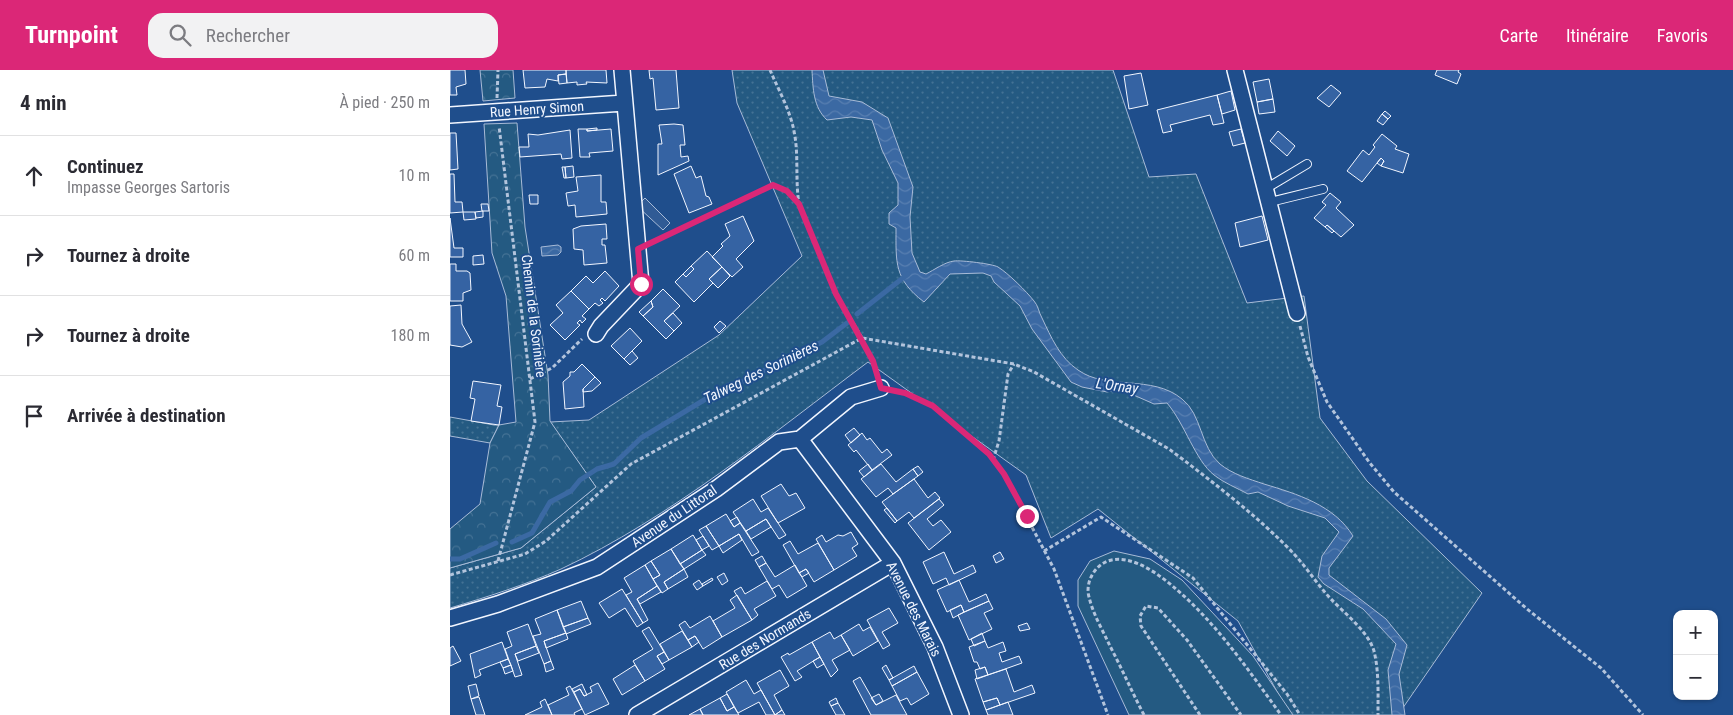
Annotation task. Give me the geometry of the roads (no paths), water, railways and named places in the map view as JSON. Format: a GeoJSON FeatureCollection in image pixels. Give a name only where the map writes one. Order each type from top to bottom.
{"type":"FeatureCollection","features":[{"type":"Feature","properties":{"kind":"street"},"geometry":{"type":"LineString","coordinates":[[596,334],[600,326],[641,284],[622,70]]}},
{"type":"Feature","properties":{"kind":"street"},"geometry":{"type":"LineString","coordinates":[[1236,70],[1269,195],[1297,313]]}},
{"type":"Feature","properties":{"kind":"street","name":"Rue Henry Simon"},"geometry":{"type":"LineString","coordinates":[[450,115],[624,103]]}},
{"type":"Feature","properties":{"kind":"street","name":"Avenue du Littoral"},"geometry":{"type":"LineString","coordinates":[[450,618],[498,604],[597,567],[716,489],[779,442],[800,439],[850,396],[881,388]]}},
{"type":"Feature","properties":{"kind":"street","name":"Avenue des Marais"},"geometry":{"type":"LineString","coordinates":[[800,439],[893,563],[935,647],[961,715]]}},
{"type":"Feature","properties":{"kind":"street","name":"Rue des Normands"},"geometry":{"type":"LineString","coordinates":[[637,715],[893,563]]}},
{"type":"Feature","properties":{"kind":"lane"},"geometry":{"type":"LineString","coordinates":[[1269,195],[1307,164]]}},
{"type":"Feature","properties":{"kind":"lane"},"geometry":{"type":"LineString","coordinates":[[1269,195],[1323,189]]}},
{"type":"Feature","properties":{"kind":"water","name":"L'Ornay"},"geometry":{"type":"Polygon","coordinates":[[[812,70],[823,70],[829,96],[862,102],[888,118],[913,187],[910,217],[912,253],[920,272],[926,274],[943,264],[954,261],[977,262],[998,267],[1017,283],[1035,303],[1057,347],[1078,370],[1102,380],[1144,384],[1170,391],[1189,405],[1198,422],[1208,449],[1220,464],[1241,476],[1314,502],[1336,516],[1345,525],[1353,536],[1329,568],[1329,575],[1386,619],[1407,645],[1399,674],[1405,715],[1392,715],[1388,670],[1396,644],[1363,609],[1324,584],[1318,577],[1322,556],[1339,532],[1325,518],[1288,506],[1258,492],[1248,494],[1218,478],[1201,460],[1167,403],[1154,404],[1120,389],[1107,392],[1082,387],[1071,382],[1032,329],[1020,306],[994,282],[991,276],[983,273],[950,274],[924,302],[914,294],[902,278],[899,270],[896,251],[896,228],[889,224],[889,213],[898,205],[898,183],[882,150],[872,120],[851,117],[827,120],[816,103],[812,70]]]}},
{"type":"Feature","properties":{"kind":"water"},"geometry":{"type":"Polygon","coordinates":[[[558,245],[561,247],[561,252],[558,255],[542,256],[541,247],[558,245]]]}},
{"type":"Feature","properties":{"kind":"waterway","name":"Talweg des Sorinières"},"geometry":{"type":"LineString","coordinates":[[857,314],[908,274]]}},
{"type":"Feature","properties":{"kind":"waterway","name":"Talweg des Sorinières"},"geometry":{"type":"LineString","coordinates":[[512,542],[532,533],[550,502],[571,491],[580,480],[597,469],[614,464],[641,438],[729,385],[739,383],[822,342],[847,323]]}},
{"type":"Feature","properties":{"kind":"waterway"},"geometry":{"type":"LineString","coordinates":[[450,559],[460,559],[496,543]]}}]}
